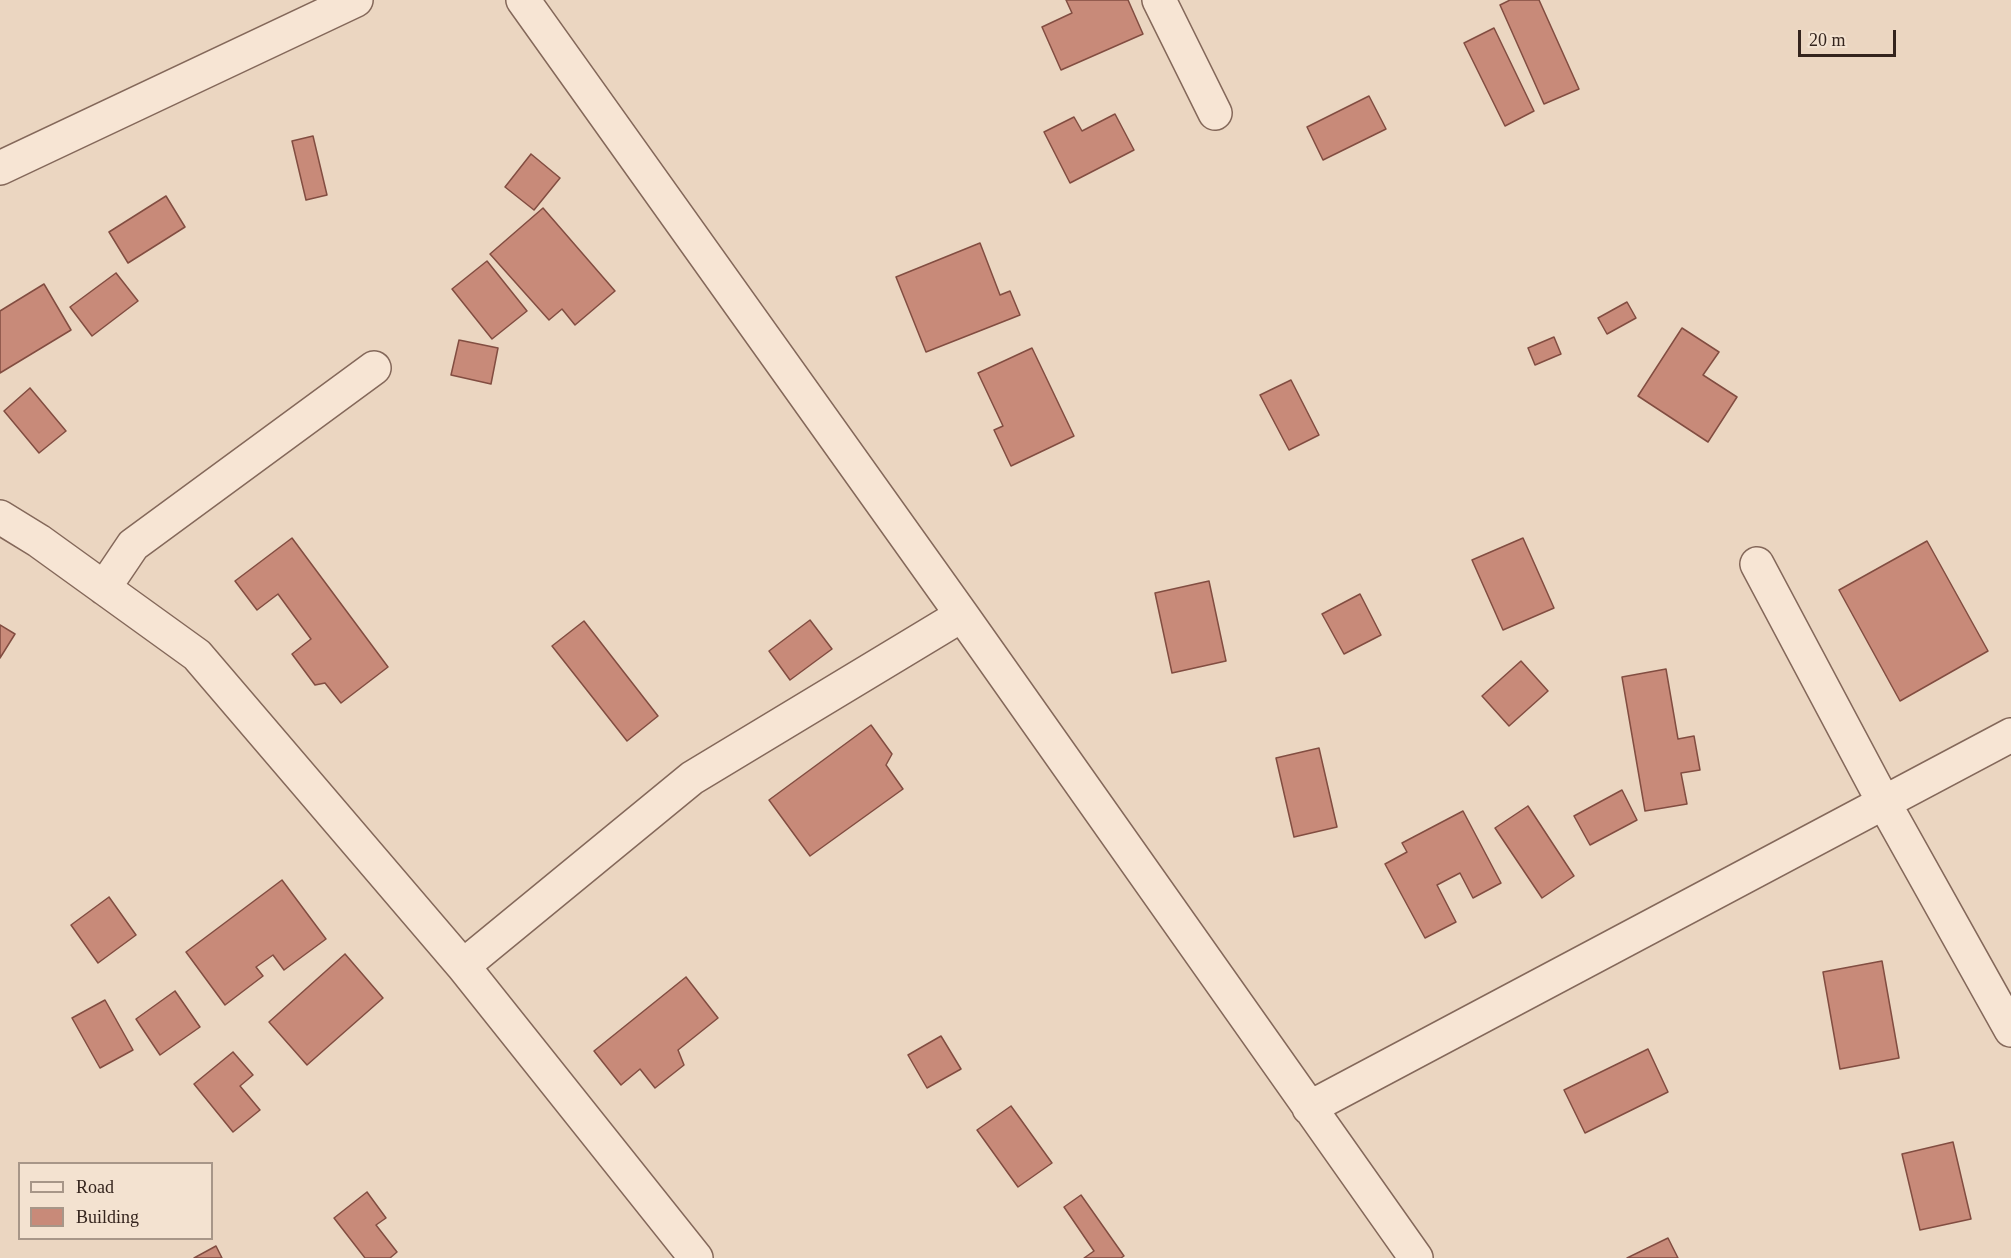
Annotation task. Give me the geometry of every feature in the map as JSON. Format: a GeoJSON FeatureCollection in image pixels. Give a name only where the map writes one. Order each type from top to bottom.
{"type":"FeatureCollection","features":[{"type":"Feature","properties":{"kind":"street"},"geometry":{"type":"LineString","coordinates":[[0,168],[356,0]]}},
{"type":"Feature","properties":{"kind":"street"},"geometry":{"type":"LineString","coordinates":[[523,0],[962,615],[1416,1258]]}},
{"type":"Feature","properties":{"kind":"street"},"geometry":{"type":"LineString","coordinates":[[1159,0],[1215,113]]}},
{"type":"Feature","properties":{"kind":"street"},"geometry":{"type":"LineString","coordinates":[[104,588],[133,545],[374,368]]}},
{"type":"Feature","properties":{"kind":"street"},"geometry":{"type":"LineString","coordinates":[[0,517],[197,655],[463,966],[696,1258]]}},
{"type":"Feature","properties":{"kind":"street"},"geometry":{"type":"LineString","coordinates":[[1757,564],[1883,801],[2011,1030]]}},
{"type":"Feature","properties":{"kind":"street"},"geometry":{"type":"LineString","coordinates":[[463,966],[692,778],[962,615]]}},
{"type":"Feature","properties":{"kind":"street"},"geometry":{"type":"LineString","coordinates":[[1309,1108],[2011,735]]}},
{"type":"Feature","properties":{"kind":"building"},"geometry":{"type":"Polygon","coordinates":[[[1066,0],[1128,0],[1143,34],[1061,70],[1042,27],[1072,13],[1066,0]]]}},
{"type":"Feature","properties":{"kind":"building"},"geometry":{"type":"Polygon","coordinates":[[[1510,0],[1539,0],[1579,89],[1544,104],[1500,5],[1510,0]]]}},
{"type":"Feature","properties":{"kind":"building"},"geometry":{"type":"Polygon","coordinates":[[[1494,28],[1534,111],[1505,126],[1464,43],[1494,28]]]}},
{"type":"Feature","properties":{"kind":"building"},"geometry":{"type":"Polygon","coordinates":[[[1369,96],[1386,129],[1323,160],[1307,127],[1369,96]]]}},
{"type":"Feature","properties":{"kind":"building"},"geometry":{"type":"Polygon","coordinates":[[[1115,114],[1134,150],[1070,183],[1044,132],[1074,117],[1082,131],[1115,114]]]}},
{"type":"Feature","properties":{"kind":"building"},"geometry":{"type":"Polygon","coordinates":[[[313,136],[327,195],[306,200],[292,141],[313,136]]]}},
{"type":"Feature","properties":{"kind":"building"},"geometry":{"type":"Polygon","coordinates":[[[531,154],[560,178],[534,210],[505,187],[531,154]]]}},
{"type":"Feature","properties":{"kind":"building"},"geometry":{"type":"Polygon","coordinates":[[[166,196],[185,227],[128,263],[109,232],[166,196]]]}},
{"type":"Feature","properties":{"kind":"building"},"geometry":{"type":"Polygon","coordinates":[[[543,208],[615,291],[575,325],[562,309],[549,320],[490,254],[543,208]]]}},
{"type":"Feature","properties":{"kind":"building"},"geometry":{"type":"Polygon","coordinates":[[[980,243],[1000,295],[1010,291],[1020,315],[926,352],[896,277],[980,243]]]}},
{"type":"Feature","properties":{"kind":"building"},"geometry":{"type":"Polygon","coordinates":[[[487,261],[527,311],[492,339],[452,289],[487,261]]]}},
{"type":"Feature","properties":{"kind":"building"},"geometry":{"type":"Polygon","coordinates":[[[116,273],[138,301],[92,336],[70,307],[116,273]]]}},
{"type":"Feature","properties":{"kind":"building"},"geometry":{"type":"Polygon","coordinates":[[[44,284],[71,330],[0,373],[0,311],[44,284]]]}},
{"type":"Feature","properties":{"kind":"building"},"geometry":{"type":"Polygon","coordinates":[[[1627,302],[1636,318],[1607,334],[1598,318],[1627,302]]]}},
{"type":"Feature","properties":{"kind":"building"},"geometry":{"type":"Polygon","coordinates":[[[1682,328],[1719,352],[1703,375],[1737,397],[1708,442],[1638,396],[1682,328]]]}},
{"type":"Feature","properties":{"kind":"building"},"geometry":{"type":"Polygon","coordinates":[[[1554,337],[1561,354],[1535,365],[1528,348],[1554,337]]]}},
{"type":"Feature","properties":{"kind":"building"},"geometry":{"type":"Polygon","coordinates":[[[459,340],[498,348],[491,384],[451,375],[459,340]]]}},
{"type":"Feature","properties":{"kind":"building"},"geometry":{"type":"Polygon","coordinates":[[[1032,348],[1074,436],[1011,466],[994,430],[1003,426],[978,373],[1032,348]]]}},
{"type":"Feature","properties":{"kind":"building"},"geometry":{"type":"Polygon","coordinates":[[[1291,380],[1319,435],[1289,450],[1260,395],[1291,380]]]}},
{"type":"Feature","properties":{"kind":"building"},"geometry":{"type":"Polygon","coordinates":[[[30,388],[66,431],[39,453],[4,411],[30,388]]]}},
{"type":"Feature","properties":{"kind":"building"},"geometry":{"type":"Polygon","coordinates":[[[292,538],[388,667],[341,703],[325,683],[315,685],[292,654],[311,639],[278,594],[257,610],[235,581],[292,538]]]}},
{"type":"Feature","properties":{"kind":"building"},"geometry":{"type":"Polygon","coordinates":[[[1523,538],[1554,608],[1503,630],[1472,560],[1523,538]]]}},
{"type":"Feature","properties":{"kind":"building"},"geometry":{"type":"Polygon","coordinates":[[[1927,541],[1988,651],[1900,701],[1839,590],[1927,541]]]}},
{"type":"Feature","properties":{"kind":"building"},"geometry":{"type":"Polygon","coordinates":[[[1209,581],[1226,661],[1172,673],[1155,593],[1209,581]]]}},
{"type":"Feature","properties":{"kind":"building"},"geometry":{"type":"Polygon","coordinates":[[[1360,594],[1381,635],[1344,654],[1322,614],[1360,594]]]}},
{"type":"Feature","properties":{"kind":"building"},"geometry":{"type":"Polygon","coordinates":[[[810,620],[832,649],[790,680],[769,651],[810,620]]]}},
{"type":"Feature","properties":{"kind":"building"},"geometry":{"type":"Polygon","coordinates":[[[584,621],[658,716],[627,741],[552,646],[584,621]]]}},
{"type":"Feature","properties":{"kind":"building"},"geometry":{"type":"Polygon","coordinates":[[[0,625],[15,634],[0,658],[0,625]]]}},
{"type":"Feature","properties":{"kind":"building"},"geometry":{"type":"Polygon","coordinates":[[[1521,661],[1548,691],[1509,726],[1482,696],[1521,661]]]}},
{"type":"Feature","properties":{"kind":"building"},"geometry":{"type":"Polygon","coordinates":[[[1666,669],[1678,739],[1694,736],[1700,770],[1681,773],[1687,804],[1645,811],[1622,677],[1666,669]]]}},
{"type":"Feature","properties":{"kind":"building"},"geometry":{"type":"Polygon","coordinates":[[[871,725],[892,754],[886,765],[903,789],[810,856],[769,800],[871,725]]]}},
{"type":"Feature","properties":{"kind":"building"},"geometry":{"type":"Polygon","coordinates":[[[1319,748],[1337,827],[1294,837],[1276,758],[1319,748]]]}},
{"type":"Feature","properties":{"kind":"building"},"geometry":{"type":"Polygon","coordinates":[[[1622,790],[1637,820],[1590,845],[1574,816],[1622,790]]]}},
{"type":"Feature","properties":{"kind":"building"},"geometry":{"type":"Polygon","coordinates":[[[1528,806],[1574,876],[1542,898],[1495,828],[1528,806]]]}},
{"type":"Feature","properties":{"kind":"building"},"geometry":{"type":"Polygon","coordinates":[[[1463,811],[1501,883],[1473,898],[1460,873],[1437,885],[1456,922],[1425,938],[1385,864],[1407,852],[1402,843],[1463,811]]]}},
{"type":"Feature","properties":{"kind":"building"},"geometry":{"type":"Polygon","coordinates":[[[282,880],[326,939],[284,970],[273,955],[256,967],[263,976],[225,1005],[186,952],[282,880]]]}},
{"type":"Feature","properties":{"kind":"building"},"geometry":{"type":"Polygon","coordinates":[[[109,897],[136,935],[98,963],[71,925],[109,897]]]}},
{"type":"Feature","properties":{"kind":"building"},"geometry":{"type":"Polygon","coordinates":[[[345,954],[383,998],[307,1065],[269,1022],[345,954]]]}},
{"type":"Feature","properties":{"kind":"building"},"geometry":{"type":"Polygon","coordinates":[[[1882,961],[1899,1058],[1840,1069],[1823,972],[1882,961]]]}},
{"type":"Feature","properties":{"kind":"building"},"geometry":{"type":"Polygon","coordinates":[[[686,977],[718,1018],[678,1050],[684,1065],[655,1088],[640,1069],[621,1085],[594,1051],[686,977]]]}},
{"type":"Feature","properties":{"kind":"building"},"geometry":{"type":"Polygon","coordinates":[[[175,991],[200,1027],[160,1055],[136,1019],[175,991]]]}},
{"type":"Feature","properties":{"kind":"building"},"geometry":{"type":"Polygon","coordinates":[[[105,1000],[133,1050],[100,1068],[72,1018],[105,1000]]]}},
{"type":"Feature","properties":{"kind":"building"},"geometry":{"type":"Polygon","coordinates":[[[941,1036],[961,1069],[927,1088],[908,1055],[941,1036]]]}},
{"type":"Feature","properties":{"kind":"building"},"geometry":{"type":"Polygon","coordinates":[[[1648,1049],[1668,1092],[1585,1133],[1564,1090],[1648,1049]]]}},
{"type":"Feature","properties":{"kind":"building"},"geometry":{"type":"Polygon","coordinates":[[[233,1052],[253,1075],[240,1086],[260,1110],[233,1132],[194,1084],[233,1052]]]}},
{"type":"Feature","properties":{"kind":"building"},"geometry":{"type":"Polygon","coordinates":[[[1011,1106],[1052,1163],[1018,1187],[977,1130],[1011,1106]]]}},
{"type":"Feature","properties":{"kind":"building"},"geometry":{"type":"Polygon","coordinates":[[[1953,1142],[1971,1219],[1920,1230],[1902,1154],[1953,1142]]]}},
{"type":"Feature","properties":{"kind":"building"},"geometry":{"type":"Polygon","coordinates":[[[367,1192],[386,1218],[376,1225],[397,1252],[390,1258],[365,1258],[334,1218],[367,1192]]]}},
{"type":"Feature","properties":{"kind":"building"},"geometry":{"type":"Polygon","coordinates":[[[1081,1195],[1124,1256],[1121,1258],[1084,1258],[1094,1251],[1064,1207],[1081,1195]]]}},
{"type":"Feature","properties":{"kind":"building"},"geometry":{"type":"Polygon","coordinates":[[[1668,1238],[1678,1258],[1627,1258],[1668,1238]]]}},
{"type":"Feature","properties":{"kind":"building"},"geometry":{"type":"Polygon","coordinates":[[[216,1246],[222,1258],[194,1258],[216,1246]]]}}]}
